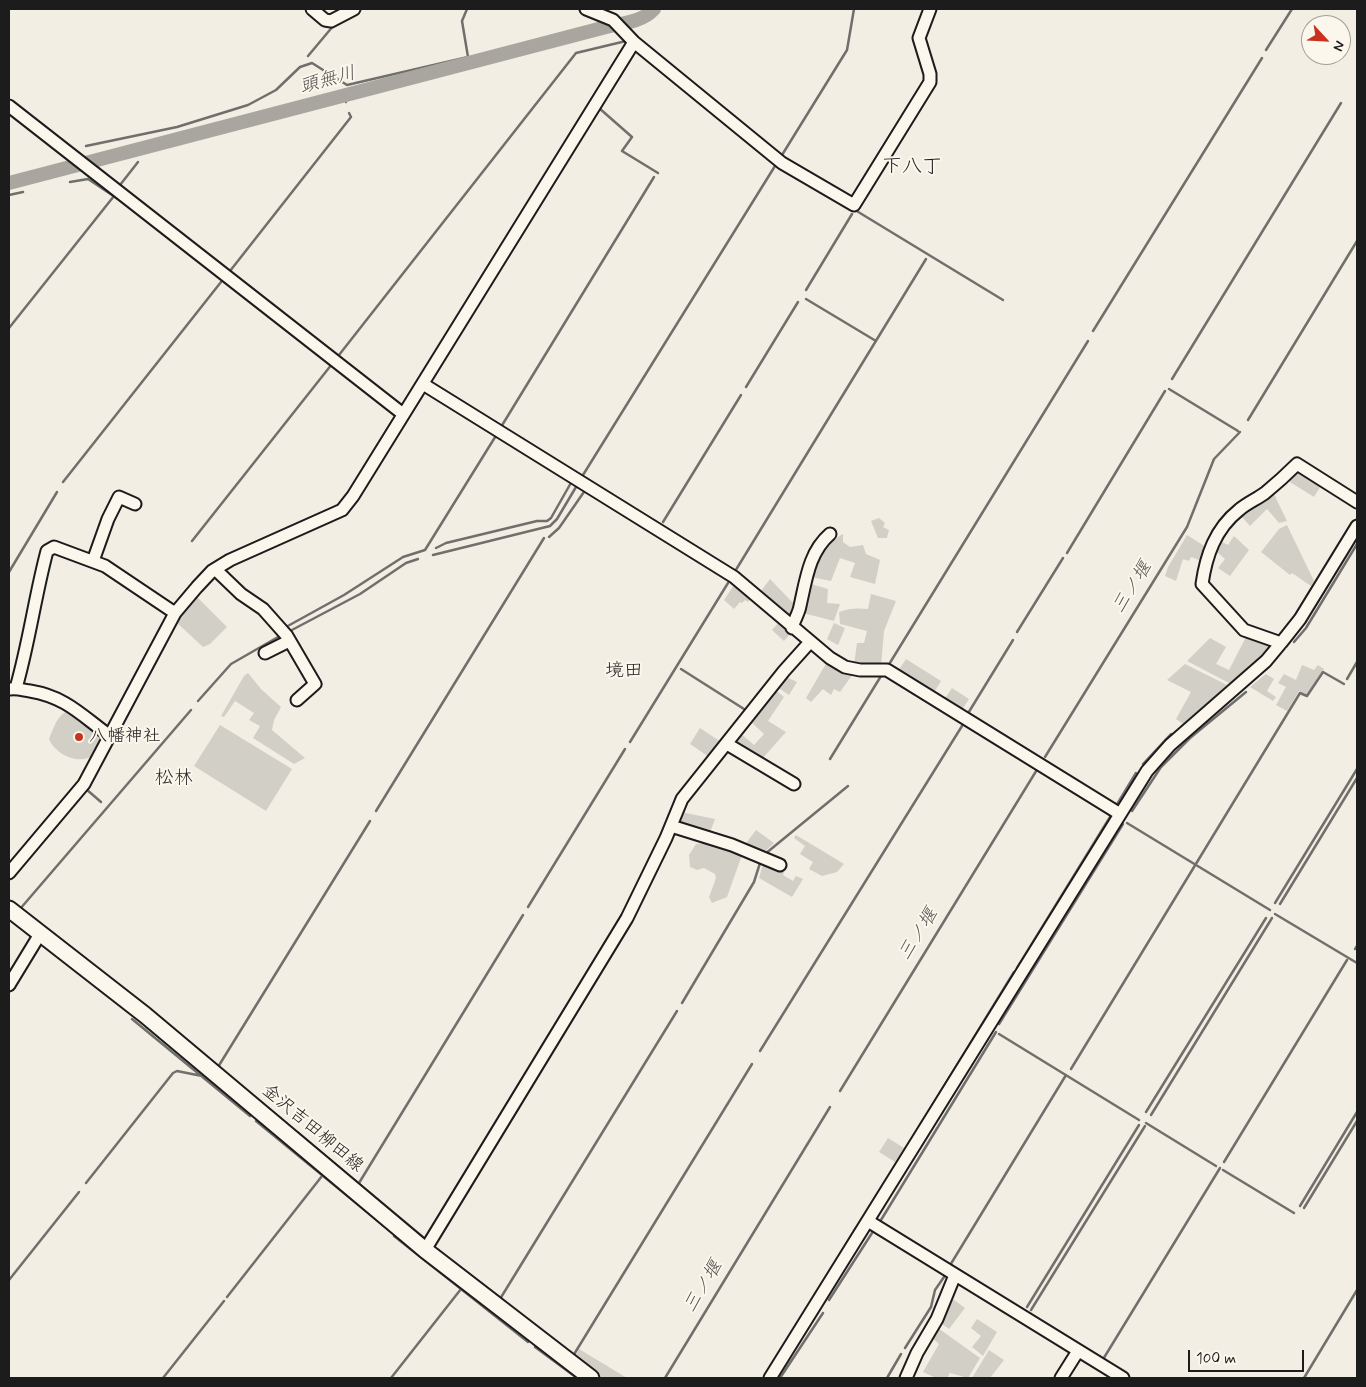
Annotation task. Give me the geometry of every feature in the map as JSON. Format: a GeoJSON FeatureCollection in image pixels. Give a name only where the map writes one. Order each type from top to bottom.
{"type":"FeatureCollection","features":[{"type":"Feature","properties":{"kind":"main road","name":"金沢吉田柳田線"},"geometry":{"type":"LineString","coordinates":[[9,909],[135,1007],[425,1250],[591,1378]]}},
{"type":"Feature","properties":{"kind":"street"},"geometry":{"type":"LineString","coordinates":[[312,9],[325,20],[331,21],[354,9]]}},
{"type":"Feature","properties":{"kind":"street"},"geometry":{"type":"LineString","coordinates":[[586,9],[613,20],[634,42],[691,86],[782,163],[854,205],[930,82],[930,74],[919,38],[930,9]]}},
{"type":"Feature","properties":{"kind":"street"},"geometry":{"type":"LineString","coordinates":[[9,873],[84,784],[175,613],[215,569],[342,510],[353,496],[634,42]]}},
{"type":"Feature","properties":{"kind":"street"},"geometry":{"type":"LineString","coordinates":[[9,106],[98,178],[403,414]]}},
{"type":"Feature","properties":{"kind":"street"},"geometry":{"type":"LineString","coordinates":[[423,384],[734,577],[820,651],[845,667],[860,670],[887,670],[1120,814]]}},
{"type":"Feature","properties":{"kind":"street"},"geometry":{"type":"LineString","coordinates":[[1281,643],[1244,630],[1202,584],[1202,569],[1210,548],[1224,525],[1239,510],[1265,494],[1297,464],[1357,502]]}},
{"type":"Feature","properties":{"kind":"street"},"geometry":{"type":"LineString","coordinates":[[93,562],[108,519],[119,496],[136,504]]}},
{"type":"Feature","properties":{"kind":"street"},"geometry":{"type":"LineString","coordinates":[[770,1378],[1147,771],[1170,745],[1266,661],[1300,619],[1357,526]]}},
{"type":"Feature","properties":{"kind":"street"},"geometry":{"type":"LineString","coordinates":[[792,628],[800,608],[810,564],[822,541],[830,534]]}},
{"type":"Feature","properties":{"kind":"street"},"geometry":{"type":"LineString","coordinates":[[110,736],[69,704],[57,698],[12,689],[47,551],[54,547],[119,574],[175,613]]}},
{"type":"Feature","properties":{"kind":"street"},"geometry":{"type":"LineString","coordinates":[[215,569],[241,594],[264,609],[289,641],[315,684],[297,700]]}},
{"type":"Feature","properties":{"kind":"street"},"geometry":{"type":"LineString","coordinates":[[265,654],[289,641]]}},
{"type":"Feature","properties":{"kind":"street"},"geometry":{"type":"LineString","coordinates":[[425,1250],[627,918],[682,799],[784,671],[810,642]]}},
{"type":"Feature","properties":{"kind":"street"},"geometry":{"type":"LineString","coordinates":[[727,744],[794,784]]}},
{"type":"Feature","properties":{"kind":"street"},"geometry":{"type":"LineString","coordinates":[[671,826],[732,845],[780,865]]}},
{"type":"Feature","properties":{"kind":"street"},"geometry":{"type":"LineString","coordinates":[[9,985],[40,934]]}},
{"type":"Feature","properties":{"kind":"street"},"geometry":{"type":"LineString","coordinates":[[868,1222],[1118,1377]]}},
{"type":"Feature","properties":{"kind":"street"},"geometry":{"type":"LineString","coordinates":[[906,1378],[917,1353],[937,1319],[955,1275]]}},
{"type":"Feature","properties":{"kind":"street"},"geometry":{"type":"LineString","coordinates":[[1061,1378],[1078,1351]]}},
{"type":"Feature","properties":{"kind":"shaded area"},"geometry":{"type":"Polygon","coordinates":[[[1298,470],[1322,484],[1314,497],[1285,479],[1298,470]]]}},
{"type":"Feature","properties":{"kind":"shaded area"},"geometry":{"type":"Polygon","coordinates":[[[1273,492],[1287,521],[1279,523],[1267,509],[1250,526],[1241,516],[1273,492]]]}},
{"type":"Feature","properties":{"kind":"shaded area"},"geometry":{"type":"Polygon","coordinates":[[[879,518],[885,523],[883,527],[889,530],[887,538],[878,538],[871,521],[879,518]]]}},
{"type":"Feature","properties":{"kind":"shaded area"},"geometry":{"type":"Polygon","coordinates":[[[1287,525],[1314,581],[1311,586],[1292,573],[1290,575],[1261,552],[1279,529],[1287,525]]]}},
{"type":"Feature","properties":{"kind":"shaded area"},"geometry":{"type":"Polygon","coordinates":[[[843,534],[843,542],[850,547],[863,545],[866,554],[880,560],[875,584],[850,577],[855,563],[840,558],[831,581],[811,577],[821,552],[843,534]]]}},
{"type":"Feature","properties":{"kind":"shaded area"},"geometry":{"type":"Polygon","coordinates":[[[1187,535],[1206,547],[1199,560],[1191,557],[1189,561],[1183,559],[1176,581],[1165,576],[1168,567],[1187,535]]]}},
{"type":"Feature","properties":{"kind":"shaded area"},"geometry":{"type":"Polygon","coordinates":[[[1234,536],[1249,550],[1230,576],[1218,568],[1225,559],[1217,552],[1222,542],[1228,545],[1234,536]]]}},
{"type":"Feature","properties":{"kind":"shaded area"},"geometry":{"type":"Polygon","coordinates":[[[770,579],[795,605],[789,621],[761,591],[770,579]]]}},
{"type":"Feature","properties":{"kind":"shaded area"},"geometry":{"type":"Polygon","coordinates":[[[736,582],[753,596],[748,602],[745,600],[742,603],[740,602],[734,609],[724,600],[736,582]]]}},
{"type":"Feature","properties":{"kind":"shaded area"},"geometry":{"type":"Polygon","coordinates":[[[811,584],[828,589],[827,603],[840,604],[834,621],[803,613],[811,584]]]}},
{"type":"Feature","properties":{"kind":"shaded area"},"geometry":{"type":"Polygon","coordinates":[[[194,594],[227,627],[210,644],[203,647],[175,621],[194,594]]]}},
{"type":"Feature","properties":{"kind":"shaded area"},"geometry":{"type":"Polygon","coordinates":[[[871,594],[896,601],[884,631],[881,666],[854,665],[857,643],[864,643],[867,631],[840,624],[839,612],[853,609],[868,609],[871,594]]]}},
{"type":"Feature","properties":{"kind":"shaded area"},"geometry":{"type":"Polygon","coordinates":[[[779,622],[791,633],[784,641],[772,630],[779,622]]]}},
{"type":"Feature","properties":{"kind":"shaded area"},"geometry":{"type":"Polygon","coordinates":[[[834,623],[845,628],[838,645],[827,639],[834,623]]]}},
{"type":"Feature","properties":{"kind":"shaded area"},"geometry":{"type":"Polygon","coordinates":[[[1246,637],[1272,645],[1231,684],[1187,661],[1210,638],[1226,647],[1216,664],[1229,670],[1246,637]]]}},
{"type":"Feature","properties":{"kind":"shaded area"},"geometry":{"type":"Polygon","coordinates":[[[906,659],[941,681],[933,694],[898,671],[906,659]]]}},
{"type":"Feature","properties":{"kind":"shaded area"},"geometry":{"type":"Polygon","coordinates":[[[827,662],[853,674],[840,692],[834,689],[831,695],[823,689],[811,702],[806,698],[827,662]]]}},
{"type":"Feature","properties":{"kind":"shaded area"},"geometry":{"type":"Polygon","coordinates":[[[1185,664],[1227,685],[1183,724],[1176,719],[1191,692],[1167,680],[1185,664]]]}},
{"type":"Feature","properties":{"kind":"shaded area"},"geometry":{"type":"Polygon","coordinates":[[[1302,665],[1314,670],[1318,665],[1324,669],[1307,695],[1299,691],[1287,711],[1276,705],[1286,687],[1278,683],[1284,674],[1296,680],[1302,665]]]}},
{"type":"Feature","properties":{"kind":"shaded area"},"geometry":{"type":"Polygon","coordinates":[[[248,673],[261,689],[281,707],[274,720],[272,730],[305,758],[294,764],[253,738],[260,726],[249,720],[254,713],[235,701],[224,717],[221,716],[244,676],[248,673]]]}},
{"type":"Feature","properties":{"kind":"shaded area"},"geometry":{"type":"Polygon","coordinates":[[[1266,674],[1274,679],[1267,691],[1276,697],[1273,701],[1250,687],[1266,674]]]}},
{"type":"Feature","properties":{"kind":"shaded area"},"geometry":{"type":"Polygon","coordinates":[[[784,676],[797,682],[789,695],[777,687],[784,676]]]}},
{"type":"Feature","properties":{"kind":"shaded area"},"geometry":{"type":"Polygon","coordinates":[[[952,688],[969,699],[961,711],[944,700],[952,688]]]}},
{"type":"Feature","properties":{"kind":"shaded area"},"geometry":{"type":"Polygon","coordinates":[[[774,689],[784,697],[768,721],[786,732],[762,759],[734,742],[740,733],[754,745],[764,734],[750,721],[774,689]]]}},
{"type":"Feature","properties":{"kind":"shaded area"},"geometry":{"type":"Polygon","coordinates":[[[79,707],[92,714],[104,725],[105,742],[89,758],[75,759],[62,754],[49,739],[62,714],[79,707]]]}},
{"type":"Feature","properties":{"kind":"shaded area"},"geometry":{"type":"Polygon","coordinates":[[[220,725],[292,769],[266,811],[194,766],[220,725]]]}},
{"type":"Feature","properties":{"kind":"shaded area"},"geometry":{"type":"Polygon","coordinates":[[[700,728],[721,742],[709,757],[690,744],[700,728]]]}},
{"type":"Feature","properties":{"kind":"shaded area"},"geometry":{"type":"Polygon","coordinates":[[[681,812],[715,819],[709,835],[675,825],[681,812]]]}},
{"type":"Feature","properties":{"kind":"shaded area"},"geometry":{"type":"Polygon","coordinates":[[[756,830],[774,843],[761,855],[744,846],[756,830]]]}},
{"type":"Feature","properties":{"kind":"shaded area"},"geometry":{"type":"Polygon","coordinates":[[[796,835],[844,864],[837,872],[822,876],[809,869],[813,862],[800,854],[805,846],[794,838],[796,835]]]}},
{"type":"Feature","properties":{"kind":"shaded area"},"geometry":{"type":"Polygon","coordinates":[[[710,842],[742,855],[727,897],[712,903],[709,897],[716,878],[715,874],[704,868],[697,870],[690,867],[689,855],[696,844],[710,842]]]}},
{"type":"Feature","properties":{"kind":"shaded area"},"geometry":{"type":"Polygon","coordinates":[[[763,864],[785,870],[783,875],[793,881],[796,876],[803,879],[792,897],[759,878],[763,864]]]}},
{"type":"Feature","properties":{"kind":"shaded area"},"geometry":{"type":"Polygon","coordinates":[[[888,1138],[904,1148],[895,1162],[879,1152],[888,1138]]]}},
{"type":"Feature","properties":{"kind":"shaded area"},"geometry":{"type":"Polygon","coordinates":[[[950,1297],[965,1308],[949,1329],[939,1322],[950,1297]]]}},
{"type":"Feature","properties":{"kind":"shaded area"},"geometry":{"type":"Polygon","coordinates":[[[977,1319],[997,1332],[983,1356],[972,1347],[981,1336],[971,1328],[977,1319]]]}},
{"type":"Feature","properties":{"kind":"shaded area"},"geometry":{"type":"Polygon","coordinates":[[[938,1328],[980,1358],[968,1378],[950,1373],[947,1378],[936,1378],[923,1372],[939,1344],[931,1337],[938,1328]]]}},
{"type":"Feature","properties":{"kind":"shaded area"},"geometry":{"type":"Polygon","coordinates":[[[579,1349],[627,1378],[603,1378],[575,1357],[579,1349]]]}},
{"type":"Feature","properties":{"kind":"shaded area"},"geometry":{"type":"Polygon","coordinates":[[[989,1350],[1004,1360],[990,1378],[972,1378],[989,1350]]]}},
{"type":"Feature","properties":{"kind":"waterway"},"geometry":{"type":"LineString","coordinates":[[86,146],[177,127],[248,105],[276,90],[300,67],[312,63],[347,85],[468,57],[462,21],[467,9]]}},
{"type":"Feature","properties":{"kind":"waterway","name":"頭無川"},"geometry":{"type":"LineString","coordinates":[[9,183],[628,22],[639,19],[654,9]]}},
{"type":"Feature","properties":{"kind":"waterway"},"geometry":{"type":"LineString","coordinates":[[782,155],[847,50],[854,9]]}},
{"type":"Feature","properties":{"kind":"waterway"},"geometry":{"type":"LineString","coordinates":[[1266,50],[1292,9]]}},
{"type":"Feature","properties":{"kind":"waterway"},"geometry":{"type":"LineString","coordinates":[[308,56],[334,25]]}},
{"type":"Feature","properties":{"kind":"waterway"},"geometry":{"type":"LineString","coordinates":[[339,355],[576,53],[626,41]]}},
{"type":"Feature","properties":{"kind":"waterway"},"geometry":{"type":"LineString","coordinates":[[1093,331],[1262,58]]}},
{"type":"Feature","properties":{"kind":"waterway","name":"頭無川"},"geometry":{"type":"LineString","coordinates":[[344,96],[346,102]]}},
{"type":"Feature","properties":{"kind":"waterway"},"geometry":{"type":"LineString","coordinates":[[1172,379],[1341,103]]}},
{"type":"Feature","properties":{"kind":"waterway"},"geometry":{"type":"LineString","coordinates":[[599,108],[632,137],[622,151],[658,173]]}},
{"type":"Feature","properties":{"kind":"waterway"},"geometry":{"type":"LineString","coordinates":[[230,271],[351,117],[349,113]]}},
{"type":"Feature","properties":{"kind":"waterway"},"geometry":{"type":"LineString","coordinates":[[120,185],[138,162]]}},
{"type":"Feature","properties":{"kind":"waterway"},"geometry":{"type":"LineString","coordinates":[[583,475],[775,166]]}},
{"type":"Feature","properties":{"kind":"waterway"},"geometry":{"type":"LineString","coordinates":[[501,427],[654,177]]}},
{"type":"Feature","properties":{"kind":"waterway"},"geometry":{"type":"LineString","coordinates":[[70,182],[88,179],[124,203]]}},
{"type":"Feature","properties":{"kind":"waterway"},"geometry":{"type":"LineString","coordinates":[[9,195],[23,192]]}},
{"type":"Feature","properties":{"kind":"waterway"},"geometry":{"type":"LineString","coordinates":[[9,328],[114,196]]}},
{"type":"Feature","properties":{"kind":"waterway"},"geometry":{"type":"LineString","coordinates":[[855,210],[1003,300]]}},
{"type":"Feature","properties":{"kind":"waterway"},"geometry":{"type":"LineString","coordinates":[[806,290],[852,214]]}},
{"type":"Feature","properties":{"kind":"waterway","name":"三ノ堰"},"geometry":{"type":"LineString","coordinates":[[1248,420],[1357,241]]}},
{"type":"Feature","properties":{"kind":"waterway"},"geometry":{"type":"LineString","coordinates":[[734,573],[926,259]]}},
{"type":"Feature","properties":{"kind":"waterway"},"geometry":{"type":"LineString","coordinates":[[63,482],[221,282]]}},
{"type":"Feature","properties":{"kind":"waterway"},"geometry":{"type":"LineString","coordinates":[[806,299],[876,341]]}},
{"type":"Feature","properties":{"kind":"waterway"},"geometry":{"type":"LineString","coordinates":[[746,387],[798,302]]}},
{"type":"Feature","properties":{"kind":"waterway"},"geometry":{"type":"LineString","coordinates":[[888,666],[1088,341]]}},
{"type":"Feature","properties":{"kind":"waterway"},"geometry":{"type":"LineString","coordinates":[[192,541],[332,364]]}},
{"type":"Feature","properties":{"kind":"waterway"},"geometry":{"type":"LineString","coordinates":[[1169,389],[1238,431]]}},
{"type":"Feature","properties":{"kind":"waterway"},"geometry":{"type":"LineString","coordinates":[[1067,553],[1165,391]]}},
{"type":"Feature","properties":{"kind":"waterway"},"geometry":{"type":"LineString","coordinates":[[663,522],[741,395]]}},
{"type":"Feature","properties":{"kind":"waterway","name":"三ノ堰"},"geometry":{"type":"LineString","coordinates":[[1045,757],[1187,527],[1214,459],[1240,432]]}},
{"type":"Feature","properties":{"kind":"waterway"},"geometry":{"type":"LineString","coordinates":[[286,627],[344,595],[403,557],[425,550],[497,434]]}},
{"type":"Feature","properties":{"kind":"waterway"},"geometry":{"type":"LineString","coordinates":[[436,548],[446,543],[537,521],[547,521],[551,518],[572,481]]}},
{"type":"Feature","properties":{"kind":"waterway"},"geometry":{"type":"LineString","coordinates":[[433,555],[550,526],[557,519],[576,487]]}},
{"type":"Feature","properties":{"kind":"waterway"},"geometry":{"type":"LineString","coordinates":[[549,537],[559,528],[586,489]]}},
{"type":"Feature","properties":{"kind":"waterway"},"geometry":{"type":"LineString","coordinates":[[9,572],[57,492]]}},
{"type":"Feature","properties":{"kind":"waterway"},"geometry":{"type":"LineString","coordinates":[[376,811],[544,538]]}},
{"type":"Feature","properties":{"kind":"waterway"},"geometry":{"type":"LineString","coordinates":[[1294,642],[1306,628],[1357,544]]}},
{"type":"Feature","properties":{"kind":"waterway"},"geometry":{"type":"LineString","coordinates":[[1017,632],[1063,558]]}},
{"type":"Feature","properties":{"kind":"waterway"},"geometry":{"type":"LineString","coordinates":[[290,631],[360,594],[406,563],[418,559]]}},
{"type":"Feature","properties":{"kind":"waterway"},"geometry":{"type":"LineString","coordinates":[[630,742],[728,583]]}},
{"type":"Feature","properties":{"kind":"waterway"},"geometry":{"type":"LineString","coordinates":[[198,701],[231,664],[278,637]]}},
{"type":"Feature","properties":{"kind":"waterway"},"geometry":{"type":"LineString","coordinates":[[967,715],[1013,640]]}},
{"type":"Feature","properties":{"kind":"waterway"},"geometry":{"type":"LineString","coordinates":[[1347,679],[1357,662]]}},
{"type":"Feature","properties":{"kind":"waterway"},"geometry":{"type":"LineString","coordinates":[[681,669],[744,709]]}},
{"type":"Feature","properties":{"kind":"waterway"},"geometry":{"type":"LineString","coordinates":[[1071,1069],[1300,693],[1307,696],[1323,672],[1344,684]]}},
{"type":"Feature","properties":{"kind":"waterway"},"geometry":{"type":"LineString","coordinates":[[830,759],[881,676]]}},
{"type":"Feature","properties":{"kind":"waterway"},"geometry":{"type":"LineString","coordinates":[[1132,811],[1161,767],[1190,738],[1246,692]]}},
{"type":"Feature","properties":{"kind":"waterway"},"geometry":{"type":"LineString","coordinates":[[20,909],[191,710]]}},
{"type":"Feature","properties":{"kind":"waterway"},"geometry":{"type":"LineString","coordinates":[[760,1051],[962,726]]}},
{"type":"Feature","properties":{"kind":"waterway"},"geometry":{"type":"LineString","coordinates":[[1143,764],[1171,734]]}},
{"type":"Feature","properties":{"kind":"waterway"},"geometry":{"type":"LineString","coordinates":[[528,907],[625,749]]}},
{"type":"Feature","properties":{"kind":"waterway","name":"三ノ堰"},"geometry":{"type":"LineString","coordinates":[[840,1091],[1038,768]]}},
{"type":"Feature","properties":{"kind":"waterway"},"geometry":{"type":"LineString","coordinates":[[1275,903],[1357,769]]}},
{"type":"Feature","properties":{"kind":"waterway"},"geometry":{"type":"LineString","coordinates":[[1116,806],[1136,773]]}},
{"type":"Feature","properties":{"kind":"waterway"},"geometry":{"type":"LineString","coordinates":[[1280,904],[1357,778]]}},
{"type":"Feature","properties":{"kind":"waterway"},"geometry":{"type":"LineString","coordinates":[[765,854],[848,786]]}},
{"type":"Feature","properties":{"kind":"waterway"},"geometry":{"type":"LineString","coordinates":[[86,789],[101,802]]}},
{"type":"Feature","properties":{"kind":"waterway"},"geometry":{"type":"LineString","coordinates":[[1017,968],[1110,817]]}},
{"type":"Feature","properties":{"kind":"waterway"},"geometry":{"type":"LineString","coordinates":[[218,1067],[370,821]]}},
{"type":"Feature","properties":{"kind":"waterway"},"geometry":{"type":"LineString","coordinates":[[1127,823],[1270,910]]}},
{"type":"Feature","properties":{"kind":"waterway"},"geometry":{"type":"LineString","coordinates":[[999,1024],[1123,824]]}},
{"type":"Feature","properties":{"kind":"waterway"},"geometry":{"type":"LineString","coordinates":[[682,1003],[754,882],[760,863]]}},
{"type":"Feature","properties":{"kind":"waterway"},"geometry":{"type":"LineString","coordinates":[[1275,914],[1357,963]]}},
{"type":"Feature","properties":{"kind":"waterway"},"geometry":{"type":"LineString","coordinates":[[359,1183],[523,915]]}},
{"type":"Feature","properties":{"kind":"waterway"},"geometry":{"type":"LineString","coordinates":[[1146,1112],[1266,918]]}},
{"type":"Feature","properties":{"kind":"waterway"},"geometry":{"type":"LineString","coordinates":[[1151,1115],[1272,918]]}},
{"type":"Feature","properties":{"kind":"waterway"},"geometry":{"type":"LineString","coordinates":[[1224,1162],[1347,960]]}},
{"type":"Feature","properties":{"kind":"waterway"},"geometry":{"type":"LineString","coordinates":[[919,1127],[1014,972]]}},
{"type":"Feature","properties":{"kind":"waterway"},"geometry":{"type":"LineString","coordinates":[[500,1299],[677,1011]]}},
{"type":"Feature","properties":{"kind":"waterway"},"geometry":{"type":"LineString","coordinates":[[132,1019],[250,1116]]}},
{"type":"Feature","properties":{"kind":"waterway"},"geometry":{"type":"LineString","coordinates":[[881,1220],[996,1032]]}},
{"type":"Feature","properties":{"kind":"waterway"},"geometry":{"type":"LineString","coordinates":[[999,1034],[1139,1120]]}},
{"type":"Feature","properties":{"kind":"waterway"},"geometry":{"type":"LineString","coordinates":[[573,1356],[752,1064]]}},
{"type":"Feature","properties":{"kind":"waterway"},"geometry":{"type":"LineString","coordinates":[[86,1183],[173,1073],[177,1071],[202,1076]]}},
{"type":"Feature","properties":{"kind":"waterway"},"geometry":{"type":"LineString","coordinates":[[949,1267],[1066,1075]]}},
{"type":"Feature","properties":{"kind":"waterway"},"geometry":{"type":"LineString","coordinates":[[252,1095],[287,1124]]}},
{"type":"Feature","properties":{"kind":"waterway","name":"三ノ堰"},"geometry":{"type":"LineString","coordinates":[[665,1378],[830,1107]]}},
{"type":"Feature","properties":{"kind":"waterway"},"geometry":{"type":"LineString","coordinates":[[1300,1206],[1357,1112]]}},
{"type":"Feature","properties":{"kind":"waterway"},"geometry":{"type":"LineString","coordinates":[[256,1121],[389,1230]]}},
{"type":"Feature","properties":{"kind":"waterway"},"geometry":{"type":"LineString","coordinates":[[1304,1208],[1357,1121]]}},
{"type":"Feature","properties":{"kind":"waterway"},"geometry":{"type":"LineString","coordinates":[[1146,1123],[1216,1166]]}},
{"type":"Feature","properties":{"kind":"waterway"},"geometry":{"type":"LineString","coordinates":[[1027,1307],[1139,1125]]}},
{"type":"Feature","properties":{"kind":"waterway"},"geometry":{"type":"LineString","coordinates":[[1031,1310],[1145,1126]]}},
{"type":"Feature","properties":{"kind":"waterway"},"geometry":{"type":"LineString","coordinates":[[297,1132],[424,1238]]}},
{"type":"Feature","properties":{"kind":"waterway"},"geometry":{"type":"LineString","coordinates":[[1102,1361],[1220,1168]]}},
{"type":"Feature","properties":{"kind":"waterway"},"geometry":{"type":"LineString","coordinates":[[1223,1170],[1294,1213]]}},
{"type":"Feature","properties":{"kind":"waterway"},"geometry":{"type":"LineString","coordinates":[[227,1297],[322,1176]]}},
{"type":"Feature","properties":{"kind":"waterway"},"geometry":{"type":"LineString","coordinates":[[9,1280],[79,1192]]}},
{"type":"Feature","properties":{"kind":"waterway"},"geometry":{"type":"LineString","coordinates":[[840,1255],[856,1228]]}},
{"type":"Feature","properties":{"kind":"waterway"},"geometry":{"type":"LineString","coordinates":[[829,1300],[872,1233]]}},
{"type":"Feature","properties":{"kind":"waterway"},"geometry":{"type":"LineString","coordinates":[[394,1236],[528,1342]]}},
{"type":"Feature","properties":{"kind":"waterway"},"geometry":{"type":"LineString","coordinates":[[438,1250],[499,1297]]}},
{"type":"Feature","properties":{"kind":"waterway"},"geometry":{"type":"LineString","coordinates":[[905,1348],[931,1307],[935,1290],[944,1277]]}},
{"type":"Feature","properties":{"kind":"waterway"},"geometry":{"type":"LineString","coordinates":[[391,1378],[461,1289]]}},
{"type":"Feature","properties":{"kind":"waterway"},"geometry":{"type":"LineString","coordinates":[[1304,1378],[1357,1290]]}},
{"type":"Feature","properties":{"kind":"waterway"},"geometry":{"type":"LineString","coordinates":[[163,1378],[224,1301]]}},
{"type":"Feature","properties":{"kind":"waterway"},"geometry":{"type":"LineString","coordinates":[[780,1378],[823,1313]]}},
{"type":"Feature","properties":{"kind":"waterway"},"geometry":{"type":"LineString","coordinates":[[535,1347],[577,1378]]}},
{"type":"Feature","properties":{"kind":"waterway"},"geometry":{"type":"LineString","coordinates":[[887,1378],[901,1354]]}},
{"type":"Feature","properties":{"kind":"place","name":"八幡神社"},"geometry":{"type":"Point","coordinates":[79,737]}},
{"type":"Feature","properties":{"kind":"district","name":"下八丁"},"geometry":{"type":"Point","coordinates":[912,168]}},
{"type":"Feature","properties":{"kind":"district","name":"境田"},"geometry":{"type":"Point","coordinates":[624,672]}},
{"type":"Feature","properties":{"kind":"district","name":"松林"},"geometry":{"type":"Point","coordinates":[174,779]}}]}
